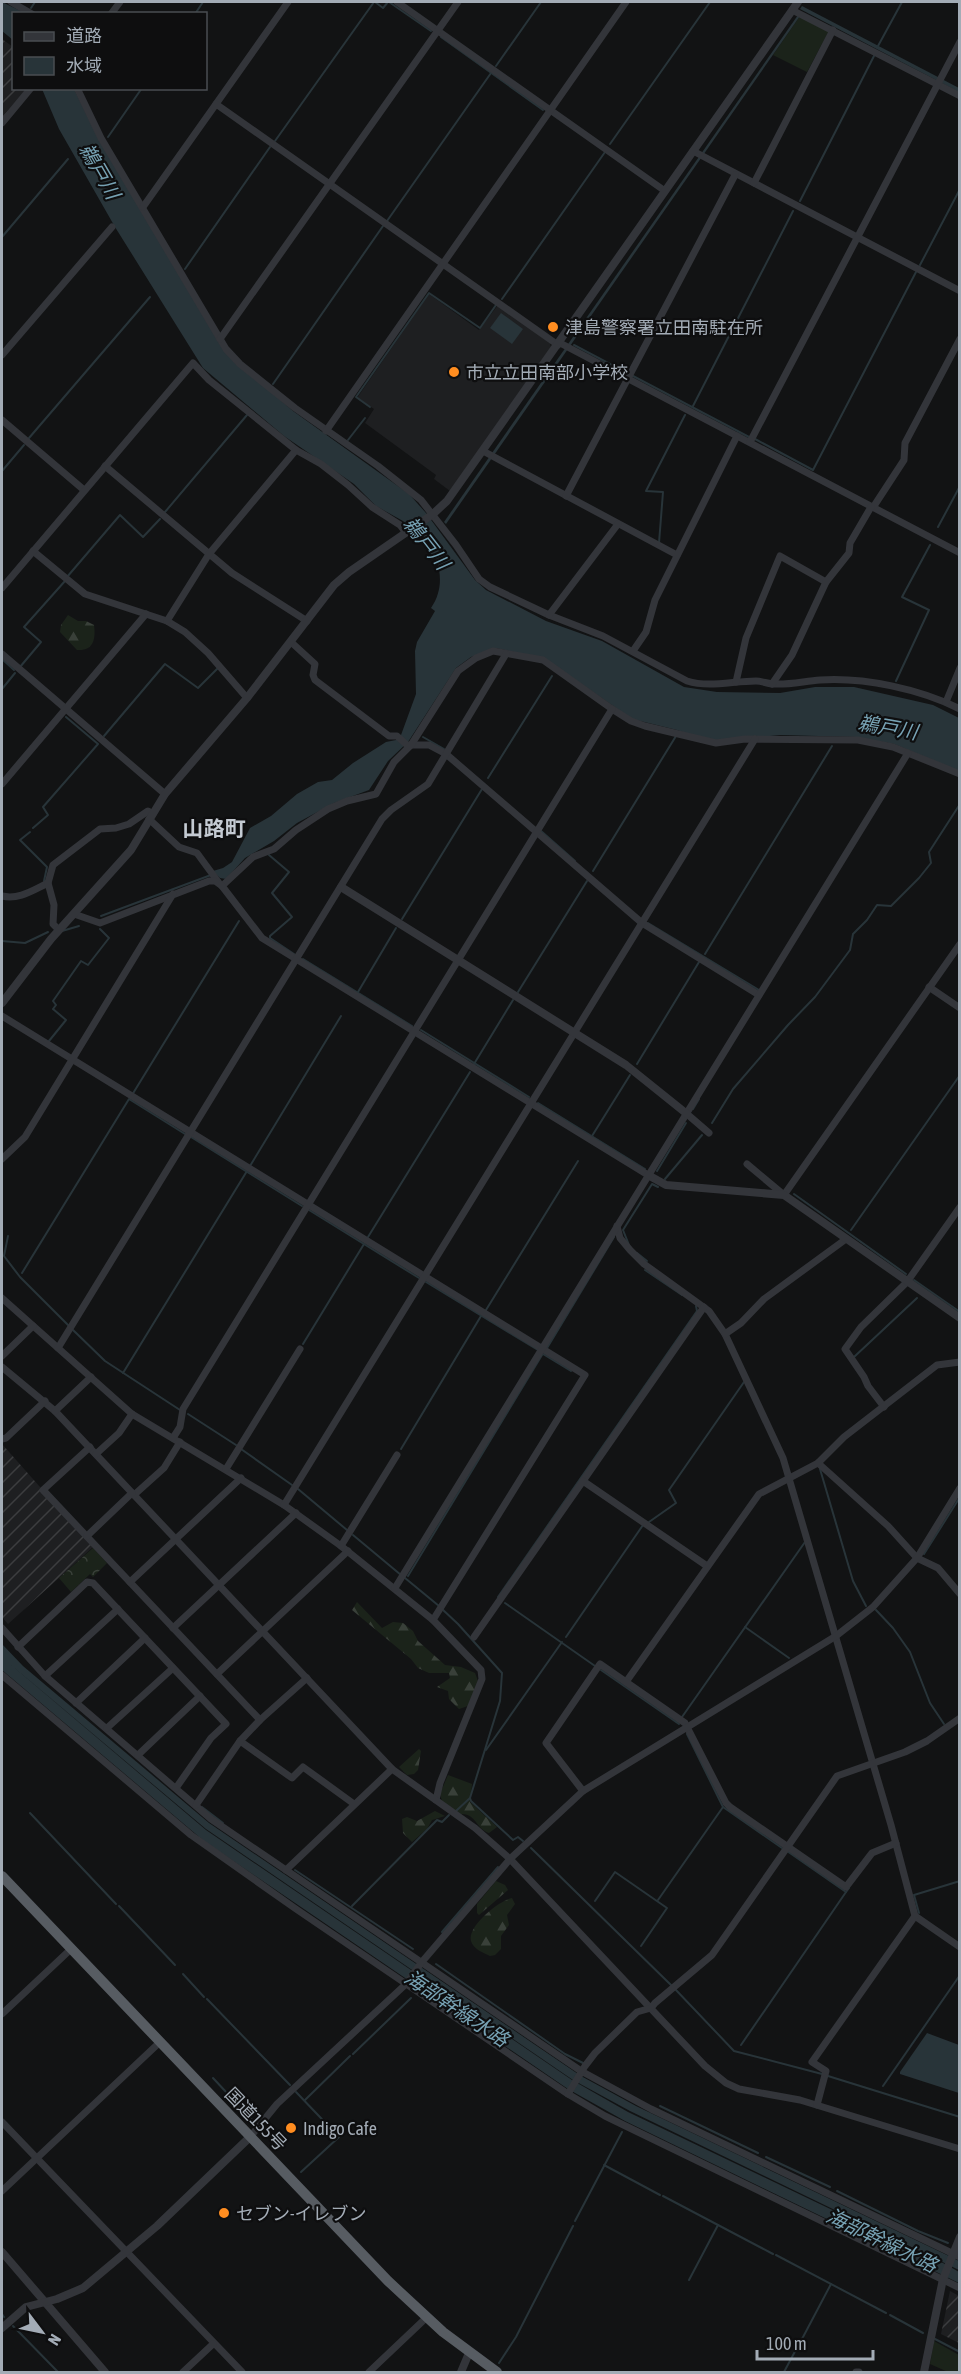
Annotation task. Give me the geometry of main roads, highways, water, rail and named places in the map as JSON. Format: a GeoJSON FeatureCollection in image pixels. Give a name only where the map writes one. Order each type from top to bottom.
{"type":"FeatureCollection","features":[{"type":"Feature","properties":{"kind":"highway","name":"国道155号"},"geometry":{"type":"LineString","coordinates":[[2,1876],[388,2282],[426,2318],[468,2353],[497,2373]]}},
{"type":"Feature","properties":{"kind":"water"},"geometry":{"type":"Polygon","coordinates":[[[2,2],[23,12],[12,12],[12,39],[2,31],[2,2]]]}},
{"type":"Feature","properties":{"kind":"water"},"geometry":{"type":"Polygon","coordinates":[[[802,6],[959,88],[959,92],[800,9],[802,6]]]}},
{"type":"Feature","properties":{"kind":"water"},"geometry":{"type":"Polygon","coordinates":[[[798,15],[800,16],[446,524],[444,522],[798,15]]]}},
{"type":"Feature","properties":{"kind":"water","name":"鵜戸川"},"geometry":{"type":"Polygon","coordinates":[[[42,90],[74,90],[99,140],[224,351],[293,411],[409,494],[426,513],[475,580],[486,590],[546,621],[602,641],[684,687],[717,692],[780,693],[815,687],[854,687],[933,705],[959,718],[959,771],[894,744],[856,737],[780,735],[717,741],[697,737],[632,719],[544,658],[495,648],[471,657],[456,668],[408,742],[388,761],[369,790],[334,803],[297,823],[274,841],[245,858],[226,879],[220,878],[213,871],[232,862],[250,828],[271,816],[297,794],[318,782],[332,780],[353,763],[401,735],[416,694],[415,651],[417,642],[435,611],[431,608],[439,591],[439,567],[437,561],[403,521],[376,506],[354,484],[284,436],[203,368],[115,227],[59,129],[42,90]]]}},
{"type":"Feature","properties":{"kind":"water"},"geometry":{"type":"Polygon","coordinates":[[[501,313],[523,329],[512,344],[490,328],[501,313]]]}},
{"type":"Feature","properties":{"kind":"water","name":"海部幹線水路"},"geometry":{"type":"Polygon","coordinates":[[[2,1644],[23,1666],[209,1823],[581,2076],[636,2106],[959,2261],[959,2270],[630,2111],[573,2080],[206,1829],[10,1664],[206,1830],[572,2080],[628,2112],[947,2265],[959,2272],[959,2283],[625,2121],[568,2089],[204,1841],[2,1670],[2,1644]]]}},
{"type":"Feature","properties":{"kind":"water"},"geometry":{"type":"Polygon","coordinates":[[[927,2033],[959,2045],[959,2093],[900,2074],[927,2033]]]}},
{"type":"Feature","properties":{"kind":"waterway"},"geometry":{"type":"LineString","coordinates":[[31,8],[35,2]]}},
{"type":"Feature","properties":{"kind":"waterway"},"geometry":{"type":"LineString","coordinates":[[196,12],[203,2]]}},
{"type":"Feature","properties":{"kind":"waterway"},"geometry":{"type":"LineString","coordinates":[[275,141],[374,2]]}},
{"type":"Feature","properties":{"kind":"waterway"},"geometry":{"type":"LineString","coordinates":[[375,2],[383,8],[388,2]]}},
{"type":"Feature","properties":{"kind":"waterway"},"geometry":{"type":"LineString","coordinates":[[389,2],[431,31]]}},
{"type":"Feature","properties":{"kind":"waterway"},"geometry":{"type":"LineString","coordinates":[[496,66],[541,2]]}},
{"type":"Feature","properties":{"kind":"waterway"},"geometry":{"type":"LineString","coordinates":[[610,144],[710,2]]}},
{"type":"Feature","properties":{"kind":"waterway"},"geometry":{"type":"LineString","coordinates":[[878,46],[902,2]]}},
{"type":"Feature","properties":{"kind":"waterway"},"geometry":{"type":"LineString","coordinates":[[441,37],[543,110]]}},
{"type":"Feature","properties":{"kind":"waterway"},"geometry":{"type":"LineString","coordinates":[[800,201],[875,54]]}},
{"type":"Feature","properties":{"kind":"waterway"},"geometry":{"type":"LineString","coordinates":[[387,221],[491,73]]}},
{"type":"Feature","properties":{"kind":"waterway"},"geometry":{"type":"LineString","coordinates":[[108,137],[141,90]]}},
{"type":"Feature","properties":{"kind":"waterway"},"geometry":{"type":"LineString","coordinates":[[185,269],[270,147]]}},
{"type":"Feature","properties":{"kind":"waterway"},"geometry":{"type":"LineString","coordinates":[[502,299],[605,152]]}},
{"type":"Feature","properties":{"kind":"waterway"},"geometry":{"type":"LineString","coordinates":[[2,237],[68,159]]}},
{"type":"Feature","properties":{"kind":"waterway"},"geometry":{"type":"LineString","coordinates":[[920,265],[960,189]]}},
{"type":"Feature","properties":{"kind":"waterway"},"geometry":{"type":"LineString","coordinates":[[693,406],[793,211]]}},
{"type":"Feature","properties":{"kind":"waterway"},"geometry":{"type":"LineString","coordinates":[[273,384],[383,226]]}},
{"type":"Feature","properties":{"kind":"waterway"},"geometry":{"type":"LineString","coordinates":[[755,439],[813,470],[916,272]]}},
{"type":"Feature","properties":{"kind":"waterway"},"geometry":{"type":"LineString","coordinates":[[370,407],[356,397],[429,293],[480,328],[496,305]]}},
{"type":"Feature","properties":{"kind":"waterway"},"geometry":{"type":"LineString","coordinates":[[29,438],[150,297]]}},
{"type":"Feature","properties":{"kind":"waterway"},"geometry":{"type":"LineString","coordinates":[[574,345],[627,373]]}},
{"type":"Feature","properties":{"kind":"waterway"},"geometry":{"type":"LineString","coordinates":[[633,376],[749,437]]}},
{"type":"Feature","properties":{"kind":"waterway"},"geometry":{"type":"LineString","coordinates":[[165,512],[247,415]]}},
{"type":"Feature","properties":{"kind":"waterway"},"geometry":{"type":"LineString","coordinates":[[659,543],[663,492],[646,491],[685,415]]}},
{"type":"Feature","properties":{"kind":"waterway"},"geometry":{"type":"LineString","coordinates":[[348,440],[365,418]]}},
{"type":"Feature","properties":{"kind":"waterway"},"geometry":{"type":"LineString","coordinates":[[2,471],[24,445]]}},
{"type":"Feature","properties":{"kind":"waterway"},"geometry":{"type":"LineString","coordinates":[[938,527],[960,486]]}},
{"type":"Feature","properties":{"kind":"waterway"},"geometry":{"type":"LineString","coordinates":[[67,577],[120,515],[143,537],[160,519]]}},
{"type":"Feature","properties":{"kind":"waterway"},"geometry":{"type":"LineString","coordinates":[[896,681],[929,610],[902,597],[930,545]]}},
{"type":"Feature","properties":{"kind":"waterway"},"geometry":{"type":"LineString","coordinates":[[20,667],[41,642],[24,627],[65,581]]}},
{"type":"Feature","properties":{"kind":"waterway"},"geometry":{"type":"LineString","coordinates":[[2,659],[14,670]]}},
{"type":"Feature","properties":{"kind":"waterway"},"geometry":{"type":"LineString","coordinates":[[104,736],[165,664],[198,688],[218,668]]}},
{"type":"Feature","properties":{"kind":"waterway"},"geometry":{"type":"LineString","coordinates":[[2,689],[15,673]]}},
{"type":"Feature","properties":{"kind":"waterway"},"geometry":{"type":"LineString","coordinates":[[488,778],[552,676]]}},
{"type":"Feature","properties":{"kind":"waterway"},"geometry":{"type":"LineString","coordinates":[[33,828],[48,815],[43,807],[98,744],[66,717]]}},
{"type":"Feature","properties":{"kind":"waterway"},"geometry":{"type":"LineString","coordinates":[[593,871],[676,736]]}},
{"type":"Feature","properties":{"kind":"waterway"},"geometry":{"type":"LineString","coordinates":[[423,737],[444,749]]}},
{"type":"Feature","properties":{"kind":"waterway"},"geometry":{"type":"LineString","coordinates":[[705,954],[832,746]]}},
{"type":"Feature","properties":{"kind":"waterway"},"geometry":{"type":"LineString","coordinates":[[402,919],[482,789]]}},
{"type":"Feature","properties":{"kind":"waterway"},"geometry":{"type":"LineString","coordinates":[[712,1123],[733,1089],[815,997],[850,950],[853,934],[867,920],[877,905],[891,906],[931,863],[929,852],[960,804]]}},
{"type":"Feature","properties":{"kind":"waterway"},"geometry":{"type":"LineString","coordinates":[[541,831],[575,861]]}},
{"type":"Feature","properties":{"kind":"waterway"},"geometry":{"type":"LineString","coordinates":[[30,832],[20,840],[47,867],[44,881]]}},
{"type":"Feature","properties":{"kind":"waterway"},"geometry":{"type":"LineString","coordinates":[[269,855],[289,872],[272,893],[292,917],[270,938],[294,954]]}},
{"type":"Feature","properties":{"kind":"waterway"},"geometry":{"type":"LineString","coordinates":[[101,916],[211,875]]}},
{"type":"Feature","properties":{"kind":"waterway"},"geometry":{"type":"LineString","coordinates":[[518,992],[587,881]]}},
{"type":"Feature","properties":{"kind":"waterway"},"geometry":{"type":"LineString","coordinates":[[132,1095],[239,921]]}},
{"type":"Feature","properties":{"kind":"waterway"},"geometry":{"type":"LineString","coordinates":[[648,923],[759,990]]}},
{"type":"Feature","properties":{"kind":"waterway"},"geometry":{"type":"LineString","coordinates":[[62,931],[79,926]]}},
{"type":"Feature","properties":{"kind":"waterway"},"geometry":{"type":"LineString","coordinates":[[358,992],[396,928]]}},
{"type":"Feature","properties":{"kind":"waterway"},"geometry":{"type":"LineString","coordinates":[[49,1041],[66,1020],[53,1009],[56,1005],[53,1001],[81,961],[88,965],[109,938],[100,929]]}},
{"type":"Feature","properties":{"kind":"waterway"},"geometry":{"type":"LineString","coordinates":[[2,941],[25,943],[48,932]]}},
{"type":"Feature","properties":{"kind":"waterway"},"geometry":{"type":"LineString","coordinates":[[303,959],[412,1026]]}},
{"type":"Feature","properties":{"kind":"waterway"},"geometry":{"type":"LineString","coordinates":[[637,1064],[699,962]]}},
{"type":"Feature","properties":{"kind":"waterway"},"geometry":{"type":"LineString","coordinates":[[474,1064],[513,1000]]}},
{"type":"Feature","properties":{"kind":"waterway"},"geometry":{"type":"LineString","coordinates":[[250,1166],[341,1016]]}},
{"type":"Feature","properties":{"kind":"waterway"},"geometry":{"type":"LineString","coordinates":[[421,1030],[529,1097]]}},
{"type":"Feature","properties":{"kind":"waterway"},"geometry":{"type":"LineString","coordinates":[[368,1237],[470,1072]]}},
{"type":"Feature","properties":{"kind":"waterway"},"geometry":{"type":"LineString","coordinates":[[592,1136],[630,1075]]}},
{"type":"Feature","properties":{"kind":"waterway"},"geometry":{"type":"LineString","coordinates":[[851,1230],[960,1075]]}},
{"type":"Feature","properties":{"kind":"waterway"},"geometry":{"type":"LineString","coordinates":[[22,1273],[129,1099],[185,1134]]}},
{"type":"Feature","properties":{"kind":"waterway"},"geometry":{"type":"LineString","coordinates":[[693,1109],[699,1099]]}},
{"type":"Feature","properties":{"kind":"waterway"},"geometry":{"type":"LineString","coordinates":[[538,1103],[645,1169]]}},
{"type":"Feature","properties":{"kind":"waterway"},"geometry":{"type":"LineString","coordinates":[[657,1171],[686,1123]]}},
{"type":"Feature","properties":{"kind":"waterway"},"geometry":{"type":"LineString","coordinates":[[665,1179],[702,1135]]}},
{"type":"Feature","properties":{"kind":"waterway"},"geometry":{"type":"LineString","coordinates":[[191,1137],[302,1206]]}},
{"type":"Feature","properties":{"kind":"waterway"},"geometry":{"type":"LineString","coordinates":[[486,1310],[578,1161]]}},
{"type":"Feature","properties":{"kind":"waterway"},"geometry":{"type":"LineString","coordinates":[[123,1373],[247,1171]]}},
{"type":"Feature","properties":{"kind":"waterway"},"geometry":{"type":"LineString","coordinates":[[629,1245],[623,1230],[652,1184],[658,1187]]}},
{"type":"Feature","properties":{"kind":"waterway"},"geometry":{"type":"LineString","coordinates":[[794,1194],[906,1274]]}},
{"type":"Feature","properties":{"kind":"waterway"},"geometry":{"type":"LineString","coordinates":[[309,1210],[419,1278]]}},
{"type":"Feature","properties":{"kind":"waterway"},"geometry":{"type":"LineString","coordinates":[[8,1236],[4,1256],[20,1277],[68,1325]]}},
{"type":"Feature","properties":{"kind":"waterway"},"geometry":{"type":"LineString","coordinates":[[547,1348],[614,1237]]}},
{"type":"Feature","properties":{"kind":"waterway"},"geometry":{"type":"LineString","coordinates":[[303,1344],[364,1244]]}},
{"type":"Feature","properties":{"kind":"waterway"},"geometry":{"type":"LineString","coordinates":[[637,1253],[647,1261]]}},
{"type":"Feature","properties":{"kind":"waterway"},"geometry":{"type":"LineString","coordinates":[[645,1270],[682,1295]]}},
{"type":"Feature","properties":{"kind":"waterway"},"geometry":{"type":"LineString","coordinates":[[914,1280],[960,1312]]}},
{"type":"Feature","properties":{"kind":"waterway"},"geometry":{"type":"LineString","coordinates":[[426,1282],[538,1350]]}},
{"type":"Feature","properties":{"kind":"waterway"},"geometry":{"type":"LineString","coordinates":[[854,1357],[917,1298]]}},
{"type":"Feature","properties":{"kind":"waterway"},"geometry":{"type":"LineString","coordinates":[[498,1597],[697,1311],[696,1306]]}},
{"type":"Feature","properties":{"kind":"waterway"},"geometry":{"type":"LineString","coordinates":[[401,1449],[481,1316]]}},
{"type":"Feature","properties":{"kind":"waterway"},"geometry":{"type":"LineString","coordinates":[[73,1330],[105,1361],[180,1410]]}},
{"type":"Feature","properties":{"kind":"waterway"},"geometry":{"type":"LineString","coordinates":[[543,1354],[571,1371]]}},
{"type":"Feature","properties":{"kind":"waterway"},"geometry":{"type":"LineString","coordinates":[[408,1576],[542,1355]]}},
{"type":"Feature","properties":{"kind":"waterway"},"geometry":{"type":"LineString","coordinates":[[649,1522],[676,1503],[669,1490],[744,1382]]}},
{"type":"Feature","properties":{"kind":"waterway"},"geometry":{"type":"LineString","coordinates":[[188,1414],[236,1445]]}},
{"type":"Feature","properties":{"kind":"waterway"},"geometry":{"type":"LineString","coordinates":[[241,1449],[292,1485]]}},
{"type":"Feature","properties":{"kind":"waterway"},"geometry":{"type":"LineString","coordinates":[[820,1469],[853,1581],[866,1606]]}},
{"type":"Feature","properties":{"kind":"waterway"},"geometry":{"type":"LineString","coordinates":[[298,1489],[347,1530]]}},
{"type":"Feature","properties":{"kind":"waterway"},"geometry":{"type":"LineString","coordinates":[[924,1554],[960,1497]]}},
{"type":"Feature","properties":{"kind":"waterway"},"geometry":{"type":"LineString","coordinates":[[566,1637],[643,1525]]}},
{"type":"Feature","properties":{"kind":"waterway"},"geometry":{"type":"LineString","coordinates":[[353,1535],[401,1575]]}},
{"type":"Feature","properties":{"kind":"waterway"},"geometry":{"type":"LineString","coordinates":[[682,1717],[805,1542]]}},
{"type":"Feature","properties":{"kind":"waterway"},"geometry":{"type":"LineString","coordinates":[[405,1578],[439,1606]]}},
{"type":"Feature","properties":{"kind":"waterway"},"geometry":{"type":"LineString","coordinates":[[505,1603],[595,1666]]}},
{"type":"Feature","properties":{"kind":"waterway"},"geometry":{"type":"LineString","coordinates":[[442,1609],[502,1673],[500,1701],[471,1801],[513,1840],[518,1837],[523,1841]]}},
{"type":"Feature","properties":{"kind":"waterway"},"geometry":{"type":"LineString","coordinates":[[876,1610],[893,1628],[910,1652],[930,1703],[944,1724]]}},
{"type":"Feature","properties":{"kind":"waterway"},"geometry":{"type":"LineString","coordinates":[[745,1627],[789,1658]]}},
{"type":"Feature","properties":{"kind":"waterway"},"geometry":{"type":"LineString","coordinates":[[486,1750],[562,1642]]}},
{"type":"Feature","properties":{"kind":"waterway"},"geometry":{"type":"LineString","coordinates":[[601,1670],[679,1724]]}},
{"type":"Feature","properties":{"kind":"waterway"},"geometry":{"type":"LineString","coordinates":[[687,1734],[723,1807],[782,1848]]}},
{"type":"Feature","properties":{"kind":"waterway"},"geometry":{"type":"LineString","coordinates":[[456,1811],[470,1798]]}},
{"type":"Feature","properties":{"kind":"waterway"},"geometry":{"type":"LineString","coordinates":[[202,1807],[223,1823]]}},
{"type":"Feature","properties":{"kind":"waterway"},"geometry":{"type":"LineString","coordinates":[[658,1900],[723,1807]]}},
{"type":"Feature","properties":{"kind":"waterway"},"geometry":{"type":"LineString","coordinates":[[30,1813],[116,1904]]}},
{"type":"Feature","properties":{"kind":"waterway"},"geometry":{"type":"LineString","coordinates":[[352,1906],[437,1820],[442,1822],[449,1815]]}},
{"type":"Feature","properties":{"kind":"waterway"},"geometry":{"type":"LineString","coordinates":[[531,1848],[672,1986]]}},
{"type":"Feature","properties":{"kind":"waterway"},"geometry":{"type":"LineString","coordinates":[[787,1851],[846,1892],[849,1888]]}},
{"type":"Feature","properties":{"kind":"waterway"},"geometry":{"type":"LineString","coordinates":[[442,1932],[498,1867]]}},
{"type":"Feature","properties":{"kind":"waterway"},"geometry":{"type":"LineString","coordinates":[[295,1870],[413,1949]]}},
{"type":"Feature","properties":{"kind":"waterway"},"geometry":{"type":"LineString","coordinates":[[595,1901],[615,1872],[667,1908],[641,1946]]}},
{"type":"Feature","properties":{"kind":"waterway"},"geometry":{"type":"LineString","coordinates":[[919,1913],[914,1895],[960,1881]]}},
{"type":"Feature","properties":{"kind":"waterway"},"geometry":{"type":"LineString","coordinates":[[741,2045],[846,1892]]}},
{"type":"Feature","properties":{"kind":"waterway"},"geometry":{"type":"LineString","coordinates":[[119,1906],[175,1965]]}},
{"type":"Feature","properties":{"kind":"waterway"},"geometry":{"type":"LineString","coordinates":[[436,1964],[565,2054],[583,2063]]}},
{"type":"Feature","properties":{"kind":"waterway"},"geometry":{"type":"LineString","coordinates":[[183,1974],[204,1997]]}},
{"type":"Feature","properties":{"kind":"waterway"},"geometry":{"type":"LineString","coordinates":[[883,2086],[960,1975]]}},
{"type":"Feature","properties":{"kind":"waterway"},"geometry":{"type":"LineString","coordinates":[[675,1989],[734,2051],[822,2074]]}},
{"type":"Feature","properties":{"kind":"waterway","name":"海部幹線水路"},"geometry":{"type":"LineString","coordinates":[[353,2054],[411,1998]]}},
{"type":"Feature","properties":{"kind":"waterway"},"geometry":{"type":"LineString","coordinates":[[207,1999],[290,2085]]}},
{"type":"Feature","properties":{"kind":"waterway"},"geometry":{"type":"LineString","coordinates":[[305,2100],[350,2056]]}},
{"type":"Feature","properties":{"kind":"waterway"},"geometry":{"type":"LineString","coordinates":[[828,2076],[960,2117]]}},
{"type":"Feature","properties":{"kind":"waterway"},"geometry":{"type":"LineString","coordinates":[[213,2078],[254,2122]]}},
{"type":"Feature","properties":{"kind":"waterway"},"geometry":{"type":"LineString","coordinates":[[296,2092],[339,2137],[301,2172]]}},
{"type":"Feature","properties":{"kind":"waterway"},"geometry":{"type":"LineString","coordinates":[[660,2106],[758,2153]]}},
{"type":"Feature","properties":{"kind":"waterway"},"geometry":{"type":"LineString","coordinates":[[575,2221],[622,2132]]}},
{"type":"Feature","properties":{"kind":"waterway"},"geometry":{"type":"LineString","coordinates":[[766,2157],[830,2187]]}},
{"type":"Feature","properties":{"kind":"waterway"},"geometry":{"type":"LineString","coordinates":[[604,2165],[660,2195]]}},
{"type":"Feature","properties":{"kind":"waterway"},"geometry":{"type":"LineString","coordinates":[[837,2191],[918,2231],[948,2243]]}},
{"type":"Feature","properties":{"kind":"waterway"},"geometry":{"type":"LineString","coordinates":[[663,2196],[773,2254]]}},
{"type":"Feature","properties":{"kind":"waterway"},"geometry":{"type":"LineString","coordinates":[[689,2280],[718,2225]]}},
{"type":"Feature","properties":{"kind":"waterway"},"geometry":{"type":"LineString","coordinates":[[499,2363],[516,2337],[573,2226]]}},
{"type":"Feature","properties":{"kind":"waterway"},"geometry":{"type":"LineString","coordinates":[[776,2255],[886,2313]]}},
{"type":"Feature","properties":{"kind":"waterway"},"geometry":{"type":"LineString","coordinates":[[802,2339],[831,2284]]}},
{"type":"Feature","properties":{"kind":"waterway"},"geometry":{"type":"LineString","coordinates":[[890,2315],[923,2333]]}},
{"type":"Feature","properties":{"kind":"waterway"},"geometry":{"type":"LineString","coordinates":[[13,2326],[58,2372]]}},
{"type":"Feature","properties":{"kind":"waterway"},"geometry":{"type":"LineString","coordinates":[[935,2339],[960,2352]]}},
{"type":"Feature","properties":{"kind":"waterway"},"geometry":{"type":"LineString","coordinates":[[784,2372],[799,2344]]}},
{"type":"Feature","properties":{"kind":"place","name":"津島警察署立田南駐在所"},"geometry":{"type":"Point","coordinates":[553,327]}},
{"type":"Feature","properties":{"kind":"place","name":"市立立田南部小学校"},"geometry":{"type":"Point","coordinates":[454,372]}},
{"type":"Feature","properties":{"kind":"place","name":"Indigo Cafe"},"geometry":{"type":"Point","coordinates":[291,2128]}},
{"type":"Feature","properties":{"kind":"place","name":"セブン-イレブン"},"geometry":{"type":"Point","coordinates":[224,2213]}},
{"type":"Feature","properties":{"kind":"district","name":"山路町"},"geometry":{"type":"Point","coordinates":[214,828]}}]}
